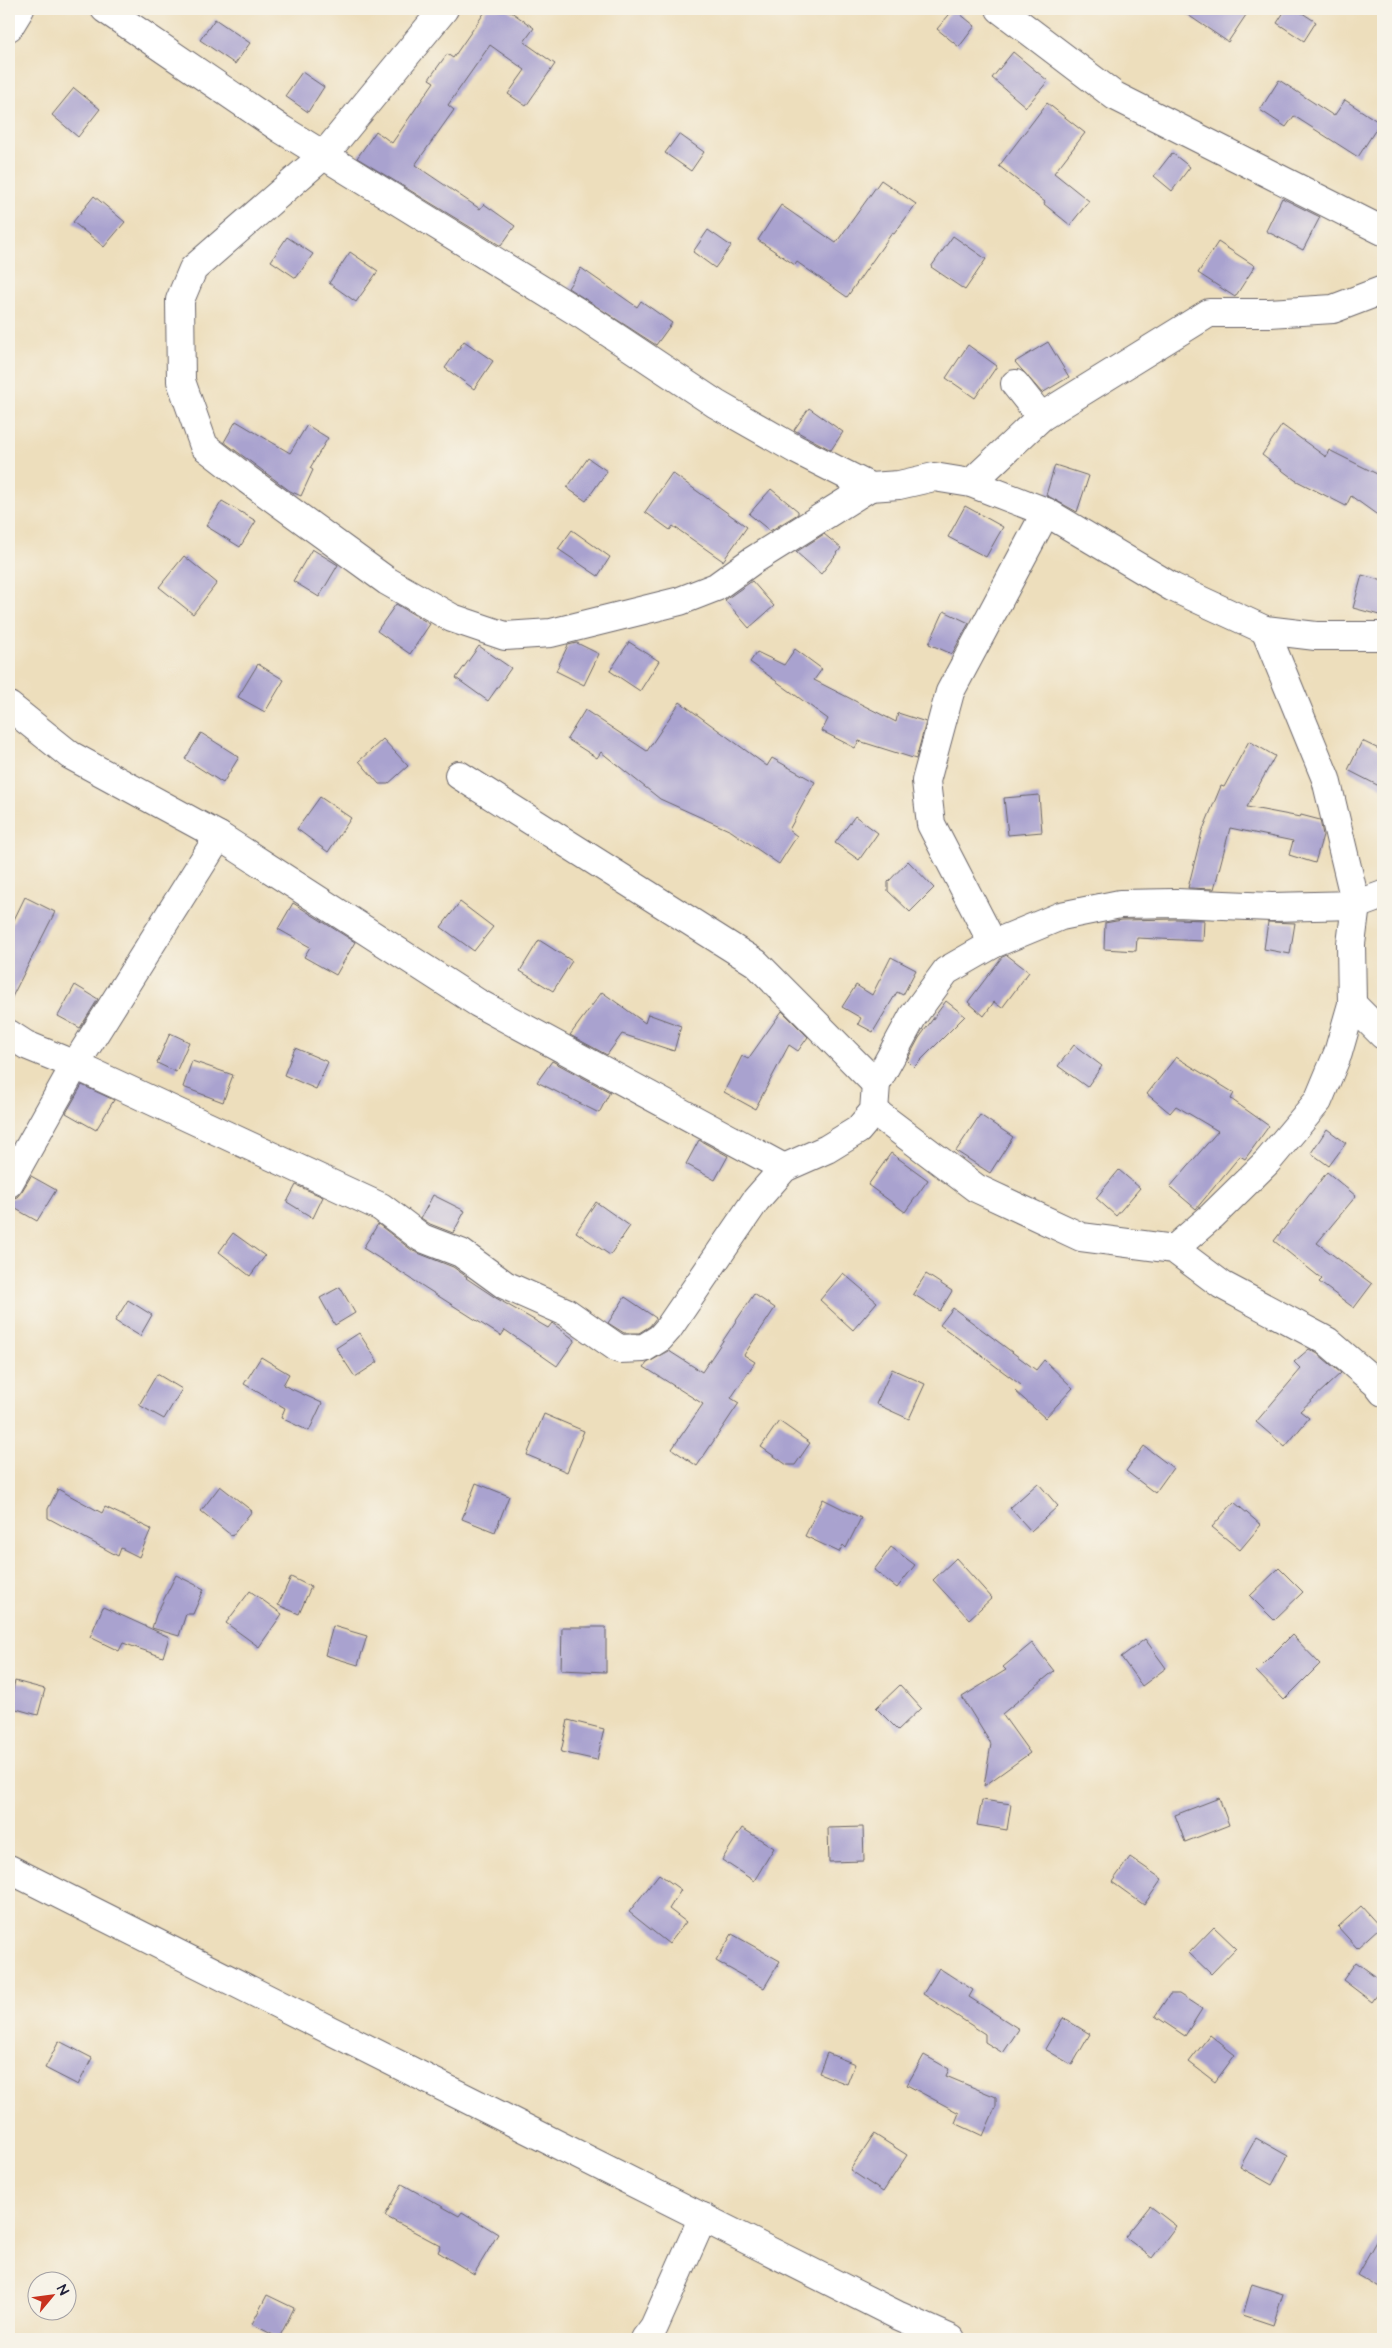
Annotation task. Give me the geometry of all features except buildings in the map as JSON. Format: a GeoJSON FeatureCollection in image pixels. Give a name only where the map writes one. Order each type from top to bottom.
{"type":"FeatureCollection","features":[{"type":"Feature","properties":{"kind":"street"},"geometry":{"type":"LineString","coordinates":[[9,27],[20,9]]}},
{"type":"Feature","properties":{"kind":"street"},"geometry":{"type":"LineString","coordinates":[[104,9],[281,129],[576,311],[716,404],[795,449],[870,487]]}},
{"type":"Feature","properties":{"kind":"street"},"geometry":{"type":"LineString","coordinates":[[444,9],[324,155],[193,269],[180,300],[181,381],[204,446],[387,581],[452,618],[505,636],[551,633],[680,601],[716,587],[752,561],[870,487],[899,485],[934,477],[971,483],[1046,512],[1172,586],[1265,630],[1316,636],[1383,636]]}},
{"type":"Feature","properties":{"kind":"street"},"geometry":{"type":"LineString","coordinates":[[1000,9],[1115,96],[1383,231]]}},
{"type":"Feature","properties":{"kind":"street"},"geometry":{"type":"LineString","coordinates":[[971,483],[1041,418],[1209,313],[1268,313],[1333,309],[1383,290]]}},
{"type":"Feature","properties":{"kind":"street"},"geometry":{"type":"LineString","coordinates":[[1015,384],[1041,418]]}},
{"type":"Feature","properties":{"kind":"street"},"geometry":{"type":"LineString","coordinates":[[993,944],[931,824],[926,782],[950,692],[1046,512]]}},
{"type":"Feature","properties":{"kind":"street"},"geometry":{"type":"LineString","coordinates":[[1174,1249],[1212,1216],[1267,1162],[1318,1101],[1338,1053],[1352,1004],[1351,944],[1356,905],[1326,780],[1265,630]]}},
{"type":"Feature","properties":{"kind":"street"},"geometry":{"type":"LineString","coordinates":[[9,706],[70,755],[219,836],[478,1003],[784,1168]]}},
{"type":"Feature","properties":{"kind":"street"},"geometry":{"type":"LineString","coordinates":[[458,775],[756,963],[876,1084]]}},
{"type":"Feature","properties":{"kind":"street"},"geometry":{"type":"LineString","coordinates":[[9,1183],[75,1065],[219,836]]}},
{"type":"Feature","properties":{"kind":"street"},"geometry":{"type":"LineString","coordinates":[[9,1034],[26,1045],[75,1065],[381,1207],[422,1238],[461,1253],[505,1285],[566,1312],[619,1348],[644,1348],[660,1338],[668,1329],[756,1200],[784,1168],[827,1149],[858,1130],[874,1111],[876,1084],[913,1016],[946,971],[993,944],[1061,916],[1120,904],[1176,903],[1272,907],[1356,905],[1383,895]]}},
{"type":"Feature","properties":{"kind":"street"},"geometry":{"type":"LineString","coordinates":[[1352,1004],[1383,1036]]}},
{"type":"Feature","properties":{"kind":"street"},"geometry":{"type":"LineString","coordinates":[[874,1111],[976,1188],[1063,1229],[1081,1237],[1174,1249],[1222,1285],[1327,1341],[1376,1383],[1383,1392]]}},
{"type":"Feature","properties":{"kind":"street"},"geometry":{"type":"LineString","coordinates":[[9,1869],[897,2315],[951,2339]]}},
{"type":"Feature","properties":{"kind":"street"},"geometry":{"type":"LineString","coordinates":[[646,2339],[654,2327],[703,2217]]}}]}
